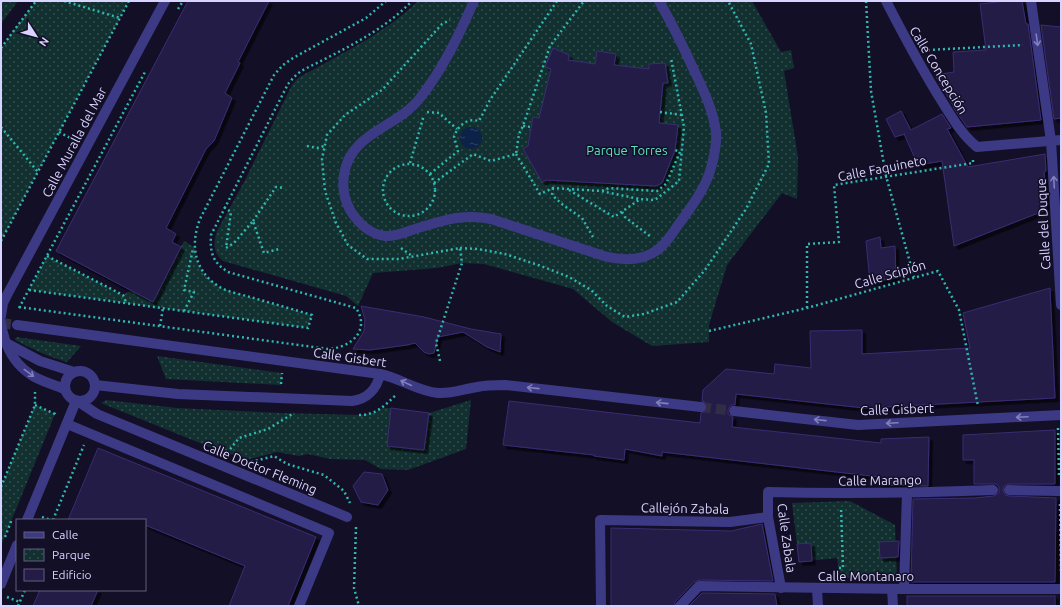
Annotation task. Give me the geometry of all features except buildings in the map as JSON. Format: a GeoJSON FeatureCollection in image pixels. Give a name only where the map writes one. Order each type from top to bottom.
{"type":"FeatureCollection","features":[{"type":"Feature","properties":{"kind":"street","name":"Calle Muralla del Mar"},"geometry":{"type":"LineString","coordinates":[[1,316],[7,295],[165,1]]}},
{"type":"Feature","properties":{"kind":"street"},"geometry":{"type":"LineString","coordinates":[[473,4],[446,61],[419,100],[404,113],[362,141],[352,152],[345,168],[342,184],[345,200],[352,214],[361,225],[374,233],[386,236],[400,234],[449,218],[478,216],[618,260],[633,260],[650,255],[662,246],[694,203],[711,169],[715,152],[716,133],[712,114],[701,84],[659,1]]}},
{"type":"Feature","properties":{"kind":"street","name":"Calle Concepción"},"geometry":{"type":"LineString","coordinates":[[886,1],[911,51],[959,128],[968,140],[976,147]]}},
{"type":"Feature","properties":{"kind":"street","name":"Calle del Duque"},"geometry":{"type":"LineString","coordinates":[[1032,1],[1038,44],[1056,140],[1061,305]]}},
{"type":"Feature","properties":{"kind":"street"},"geometry":{"type":"LineString","coordinates":[[976,147],[1056,140]]}},
{"type":"Feature","properties":{"kind":"street"},"geometry":{"type":"LineString","coordinates":[[1,323],[6,343],[13,357],[30,374],[64,389],[68,396],[77,401],[88,399],[93,394],[95,384],[90,374],[79,370],[66,378],[64,389]]}},
{"type":"Feature","properties":{"kind":"street","name":"Calle Gisbert"},"geometry":{"type":"LineString","coordinates":[[17,325],[380,374],[395,378],[423,390],[440,393],[479,386],[505,385],[701,407]]}},
{"type":"Feature","properties":{"kind":"street"},"geometry":{"type":"LineString","coordinates":[[6,343],[40,361],[74,372]]}},
{"type":"Feature","properties":{"kind":"street"},"geometry":{"type":"LineString","coordinates":[[95,384],[178,394],[352,401],[366,396],[374,390],[380,374]]}},
{"type":"Feature","properties":{"kind":"street"},"geometry":{"type":"LineString","coordinates":[[27,519],[77,401]]}},
{"type":"Feature","properties":{"kind":"street","name":"Calle Doctor Fleming"},"geometry":{"type":"LineString","coordinates":[[77,401],[97,414],[350,510]]}},
{"type":"Feature","properties":{"kind":"street","name":"Calle Gisbert"},"geometry":{"type":"LineString","coordinates":[[734,411],[858,424],[1061,415]]}},
{"type":"Feature","properties":{"kind":"street"},"geometry":{"type":"LineString","coordinates":[[67,424],[329,533],[299,606]]}},
{"type":"Feature","properties":{"kind":"street","name":"Calle Marango"},"geometry":{"type":"LineString","coordinates":[[768,492],[839,494],[992,490]]}},
{"type":"Feature","properties":{"kind":"street"},"geometry":{"type":"LineString","coordinates":[[1009,490],[1061,491]]}},
{"type":"Feature","properties":{"kind":"street","name":"Calle Zabala"},"geometry":{"type":"LineString","coordinates":[[768,492],[768,517],[781,588]]}},
{"type":"Feature","properties":{"kind":"street"},"geometry":{"type":"LineString","coordinates":[[904,589],[907,493]]}},
{"type":"Feature","properties":{"kind":"street","name":"Callejón Zabala"},"geometry":{"type":"LineString","coordinates":[[601,606],[600,520],[730,522],[768,517]]}},
{"type":"Feature","properties":{"kind":"street"},"geometry":{"type":"LineString","coordinates":[[1,584],[16,547]]}},
{"type":"Feature","properties":{"kind":"street","name":"Calle Montanaro"},"geometry":{"type":"LineString","coordinates":[[680,606],[700,586],[817,589],[1061,589]]}},
{"type":"Feature","properties":{"kind":"street"},"geometry":{"type":"LineString","coordinates":[[817,589],[818,606]]}},
{"type":"Feature","properties":{"kind":"street"},"geometry":{"type":"LineString","coordinates":[[892,589],[893,606]]}},
{"type":"Feature","properties":{"kind":"path"},"geometry":{"type":"LineString","coordinates":[[1,48],[36,1]]}},
{"type":"Feature","properties":{"kind":"path"},"geometry":{"type":"LineString","coordinates":[[64,1],[120,18]]}},
{"type":"Feature","properties":{"kind":"path"},"geometry":{"type":"LineString","coordinates":[[1,241],[129,1]]}},
{"type":"Feature","properties":{"kind":"path"},"geometry":{"type":"LineString","coordinates":[[176,14],[183,1]]}},
{"type":"Feature","properties":{"kind":"path"},"geometry":{"type":"LineString","coordinates":[[184,311],[194,292],[184,290],[194,247],[195,231],[274,75],[283,65],[293,58],[366,18],[386,1]]}},
{"type":"Feature","properties":{"kind":"path"},"geometry":{"type":"LineString","coordinates":[[146,70],[19,309],[160,326],[328,349],[345,346],[354,339],[360,330],[361,321],[356,308],[228,272],[219,266],[212,255],[211,240],[215,226],[224,207],[288,84],[301,71],[375,32],[394,18],[412,1]]}},
{"type":"Feature","properties":{"kind":"path"},"geometry":{"type":"LineString","coordinates":[[430,174],[458,151],[454,137],[457,129],[463,123],[468,121],[474,120],[479,122],[490,100],[557,1]]}},
{"type":"Feature","properties":{"kind":"path"},"geometry":{"type":"LineString","coordinates":[[584,1],[550,46],[519,134],[516,154],[540,194],[553,188],[601,192],[639,199],[655,200],[679,181],[684,127],[671,55]]}},
{"type":"Feature","properties":{"kind":"path"},"geometry":{"type":"LineString","coordinates":[[866,1],[871,91],[886,176],[914,277]]}},
{"type":"Feature","properties":{"kind":"path"},"geometry":{"type":"LineString","coordinates":[[440,362],[436,343],[462,263],[460,248],[399,259],[367,259],[348,245],[336,223],[325,191],[322,159],[327,135],[345,115],[382,90],[442,24],[473,4]]}},
{"type":"Feature","properties":{"kind":"path"},"geometry":{"type":"LineString","coordinates":[[911,51],[1038,44]]}},
{"type":"Feature","properties":{"kind":"path"},"geometry":{"type":"LineString","coordinates":[[427,112],[439,113],[457,129]]}},
{"type":"Feature","properties":{"kind":"path"},"geometry":{"type":"LineString","coordinates":[[660,112],[682,115]]}},
{"type":"Feature","properties":{"kind":"path"},"geometry":{"type":"LineString","coordinates":[[410,163],[423,116]]}},
{"type":"Feature","properties":{"kind":"path"},"geometry":{"type":"LineString","coordinates":[[523,126],[531,128]]}},
{"type":"Feature","properties":{"kind":"path"},"geometry":{"type":"LineString","coordinates":[[1,127],[38,172]]}},
{"type":"Feature","properties":{"kind":"path"},"geometry":{"type":"LineString","coordinates":[[307,146],[317,148],[325,146]]}},
{"type":"Feature","properties":{"kind":"path","name":"Calle Faquineto"},"geometry":{"type":"LineString","coordinates":[[807,308],[807,244],[839,242],[834,185],[972,163],[976,147]]}},
{"type":"Feature","properties":{"kind":"path"},"geometry":{"type":"LineString","coordinates":[[601,192],[609,188],[657,191],[666,184],[676,162],[680,152],[675,150]]}},
{"type":"Feature","properties":{"kind":"path"},"geometry":{"type":"LineString","coordinates":[[434,183],[473,154],[491,162],[516,154]]}},
{"type":"Feature","properties":{"kind":"path"},"geometry":{"type":"LineString","coordinates":[[402,164],[418,164],[425,168],[430,174],[434,183],[434,197],[431,205],[425,211],[417,215],[400,215],[393,211],[387,204],[382,188],[384,180],[395,167],[402,164]]}},
{"type":"Feature","properties":{"kind":"path"},"geometry":{"type":"LineString","coordinates":[[224,207],[231,212],[226,248],[234,243],[253,221],[276,187],[285,188]]}},
{"type":"Feature","properties":{"kind":"path"},"geometry":{"type":"LineString","coordinates":[[553,188],[552,195],[563,205],[582,218],[604,256]]}},
{"type":"Feature","properties":{"kind":"path"},"geometry":{"type":"LineString","coordinates":[[568,189],[614,217],[639,199]]}},
{"type":"Feature","properties":{"kind":"path"},"geometry":{"type":"LineString","coordinates":[[622,212],[625,217],[662,246]]}},
{"type":"Feature","properties":{"kind":"path"},"geometry":{"type":"LineString","coordinates":[[253,221],[264,253],[279,249]]}},
{"type":"Feature","properties":{"kind":"path"},"geometry":{"type":"LineString","coordinates":[[29,290],[308,328],[312,315],[219,287],[205,275],[197,262],[194,247]]}},
{"type":"Feature","properties":{"kind":"path"},"geometry":{"type":"LineString","coordinates":[[47,256],[123,295],[126,303]]}},
{"type":"Feature","properties":{"kind":"path","name":"Calle Scipión"},"geometry":{"type":"LineString","coordinates":[[709,331],[807,308],[938,270],[959,310],[978,406]]}},
{"type":"Feature","properties":{"kind":"path"},"geometry":{"type":"LineString","coordinates":[[160,326],[163,308]]}},
{"type":"Feature","properties":{"kind":"path"},"geometry":{"type":"LineString","coordinates":[[274,385],[281,385],[282,373]]}},
{"type":"Feature","properties":{"kind":"path"},"geometry":{"type":"LineString","coordinates":[[1,487],[35,405],[35,389]]}},
{"type":"Feature","properties":{"kind":"path"},"geometry":{"type":"LineString","coordinates":[[362,415],[368,415],[382,408],[400,393]]}},
{"type":"Feature","properties":{"kind":"path"},"geometry":{"type":"LineString","coordinates":[[226,454],[238,438],[268,429],[294,413]]}},
{"type":"Feature","properties":{"kind":"path"},"geometry":{"type":"LineString","coordinates":[[53,519],[89,433]]}},
{"type":"Feature","properties":{"kind":"path"},"geometry":{"type":"LineString","coordinates":[[256,465],[248,462],[274,456],[287,464],[324,475],[344,491],[356,528],[354,588],[359,606]]}},
{"type":"Feature","properties":{"kind":"path"},"geometry":{"type":"LineString","coordinates":[[839,494],[843,568],[839,568]]}},
{"type":"Feature","properties":{"kind":"path"},"geometry":{"type":"LineString","coordinates":[[345,505],[350,510]]}},
{"type":"Feature","properties":{"kind":"path"},"geometry":{"type":"LineString","coordinates":[[18,606],[24,591]]}},
{"type":"Feature","properties":{"kind":"path"},"geometry":{"type":"LineString","coordinates":[[1,595],[20,602]]}},
{"type":"Feature","properties":{"kind":"green space"},"geometry":{"type":"Polygon","coordinates":[[[1,1],[18,1],[1,24],[1,1]]]}},
{"type":"Feature","properties":{"kind":"green space"},"geometry":{"type":"Polygon","coordinates":[[[36,1],[129,1],[1,241],[1,48],[36,1]]]}},
{"type":"Feature","properties":{"kind":"green space","name":"Parque Torres"},"geometry":{"type":"Polygon","coordinates":[[[418,1],[752,1],[781,52],[791,50],[794,68],[784,71],[798,157],[797,199],[782,193],[727,265],[709,325],[709,342],[652,346],[612,322],[573,289],[484,264],[462,263],[437,268],[373,273],[358,306],[346,296],[223,261],[217,255],[215,240],[217,231],[245,180],[292,85],[298,78],[376,34],[405,13],[418,1]]]}},
{"type":"Feature","properties":{"kind":"green space"},"geometry":{"type":"Polygon","coordinates":[[[184,241],[194,247],[197,262],[205,275],[219,287],[312,315],[308,328],[29,290],[47,256],[123,295],[131,290],[153,301],[184,241]]]}},
{"type":"Feature","properties":{"kind":"green space"},"geometry":{"type":"Polygon","coordinates":[[[16,337],[81,346],[67,362],[28,347],[15,340],[16,337]]]}},
{"type":"Feature","properties":{"kind":"green space"},"geometry":{"type":"Polygon","coordinates":[[[157,356],[282,373],[281,385],[166,379],[157,356]]]}},
{"type":"Feature","properties":{"kind":"green space"},"geometry":{"type":"Polygon","coordinates":[[[106,400],[177,408],[281,413],[362,415],[376,412],[382,408],[391,408],[387,446],[424,450],[429,413],[471,400],[466,449],[408,470],[381,469],[365,460],[330,459],[308,454],[299,456],[277,452],[250,459],[227,454],[101,403],[106,400]]]}},
{"type":"Feature","properties":{"kind":"green space"},"geometry":{"type":"Polygon","coordinates":[[[35,405],[55,414],[1,546],[1,487],[35,405]]]}},
{"type":"Feature","properties":{"kind":"green space"},"geometry":{"type":"Polygon","coordinates":[[[850,501],[895,525],[897,578],[840,578],[837,558],[799,562],[792,503],[850,501]]]}},
{"type":"Feature","properties":{"kind":"water"},"geometry":{"type":"Polygon","coordinates":[[[471,127],[479,130],[482,138],[479,146],[471,149],[463,146],[460,138],[463,130],[471,127]]]}},
{"type":"Feature","properties":{"kind":"tunnel"},"geometry":{"type":"LineString","coordinates":[[1,323],[17,325]]}},
{"type":"Feature","properties":{"kind":"tunnel"},"geometry":{"type":"LineString","coordinates":[[701,407],[734,411]]}}]}
